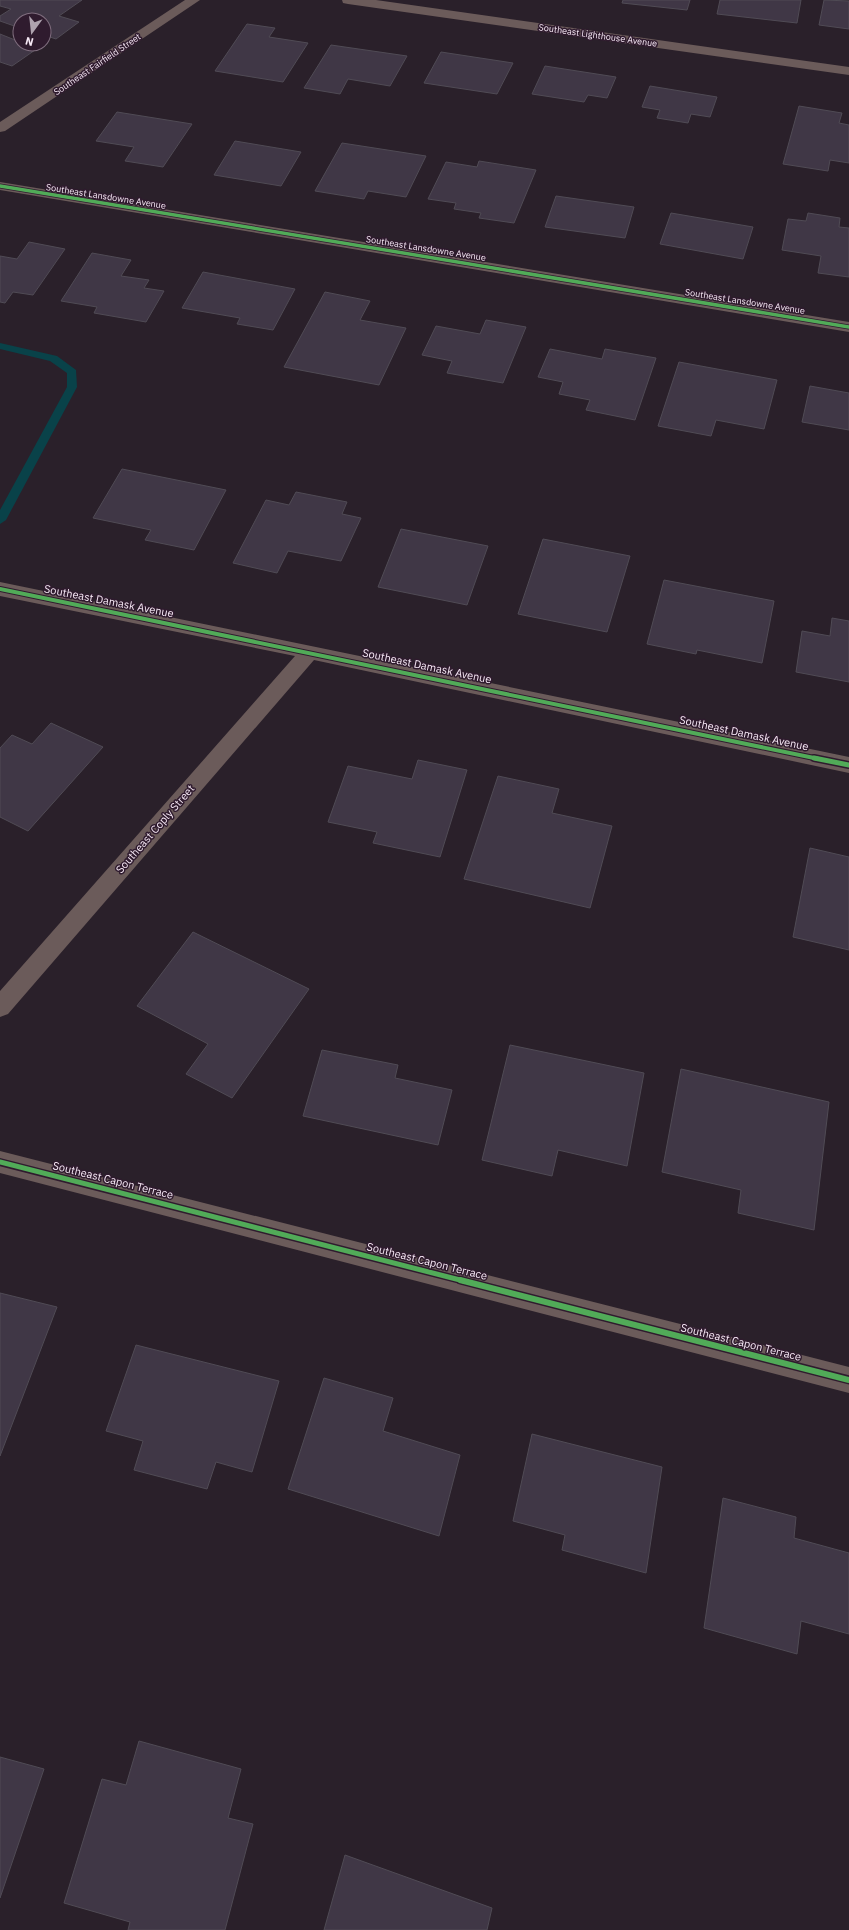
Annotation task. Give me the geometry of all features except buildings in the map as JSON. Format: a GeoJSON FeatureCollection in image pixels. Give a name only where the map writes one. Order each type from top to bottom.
{"type":"FeatureCollection","features":[{"type":"Feature","properties":{"kind":"street","name":"Southeast Fairfield Street"},"geometry":{"type":"LineString","coordinates":[[0,128],[194,0]]}},
{"type":"Feature","properties":{"kind":"street","name":"Southeast Lighthouse Avenue"},"geometry":{"type":"LineString","coordinates":[[348,0],[849,71]]}},
{"type":"Feature","properties":{"kind":"street","name":"Southeast Lansdowne Avenue"},"geometry":{"type":"LineString","coordinates":[[0,186],[849,327]]}},
{"type":"Feature","properties":{"kind":"street","name":"Southeast Damask Avenue"},"geometry":{"type":"LineString","coordinates":[[0,589],[310,652],[849,765]]}},
{"type":"Feature","properties":{"kind":"street","name":"Southeast Coply Street"},"geometry":{"type":"LineString","coordinates":[[0,1007],[310,652]]}},
{"type":"Feature","properties":{"kind":"street","name":"Southeast Capon Terrace"},"geometry":{"type":"LineString","coordinates":[[0,1162],[849,1380]]}},
{"type":"Feature","properties":{"kind":"waterway"},"geometry":{"type":"LineString","coordinates":[[0,346],[53,358],[72,372],[72,387],[0,520]]}},
{"type":"Feature","properties":{"kind":"cycle path"},"geometry":{"type":"LineString","coordinates":[[0,186],[849,327]]}},
{"type":"Feature","properties":{"kind":"cycle path"},"geometry":{"type":"LineString","coordinates":[[0,589],[310,652],[849,765]]}},
{"type":"Feature","properties":{"kind":"cycle path"},"geometry":{"type":"LineString","coordinates":[[0,1162],[849,1380]]}}]}
